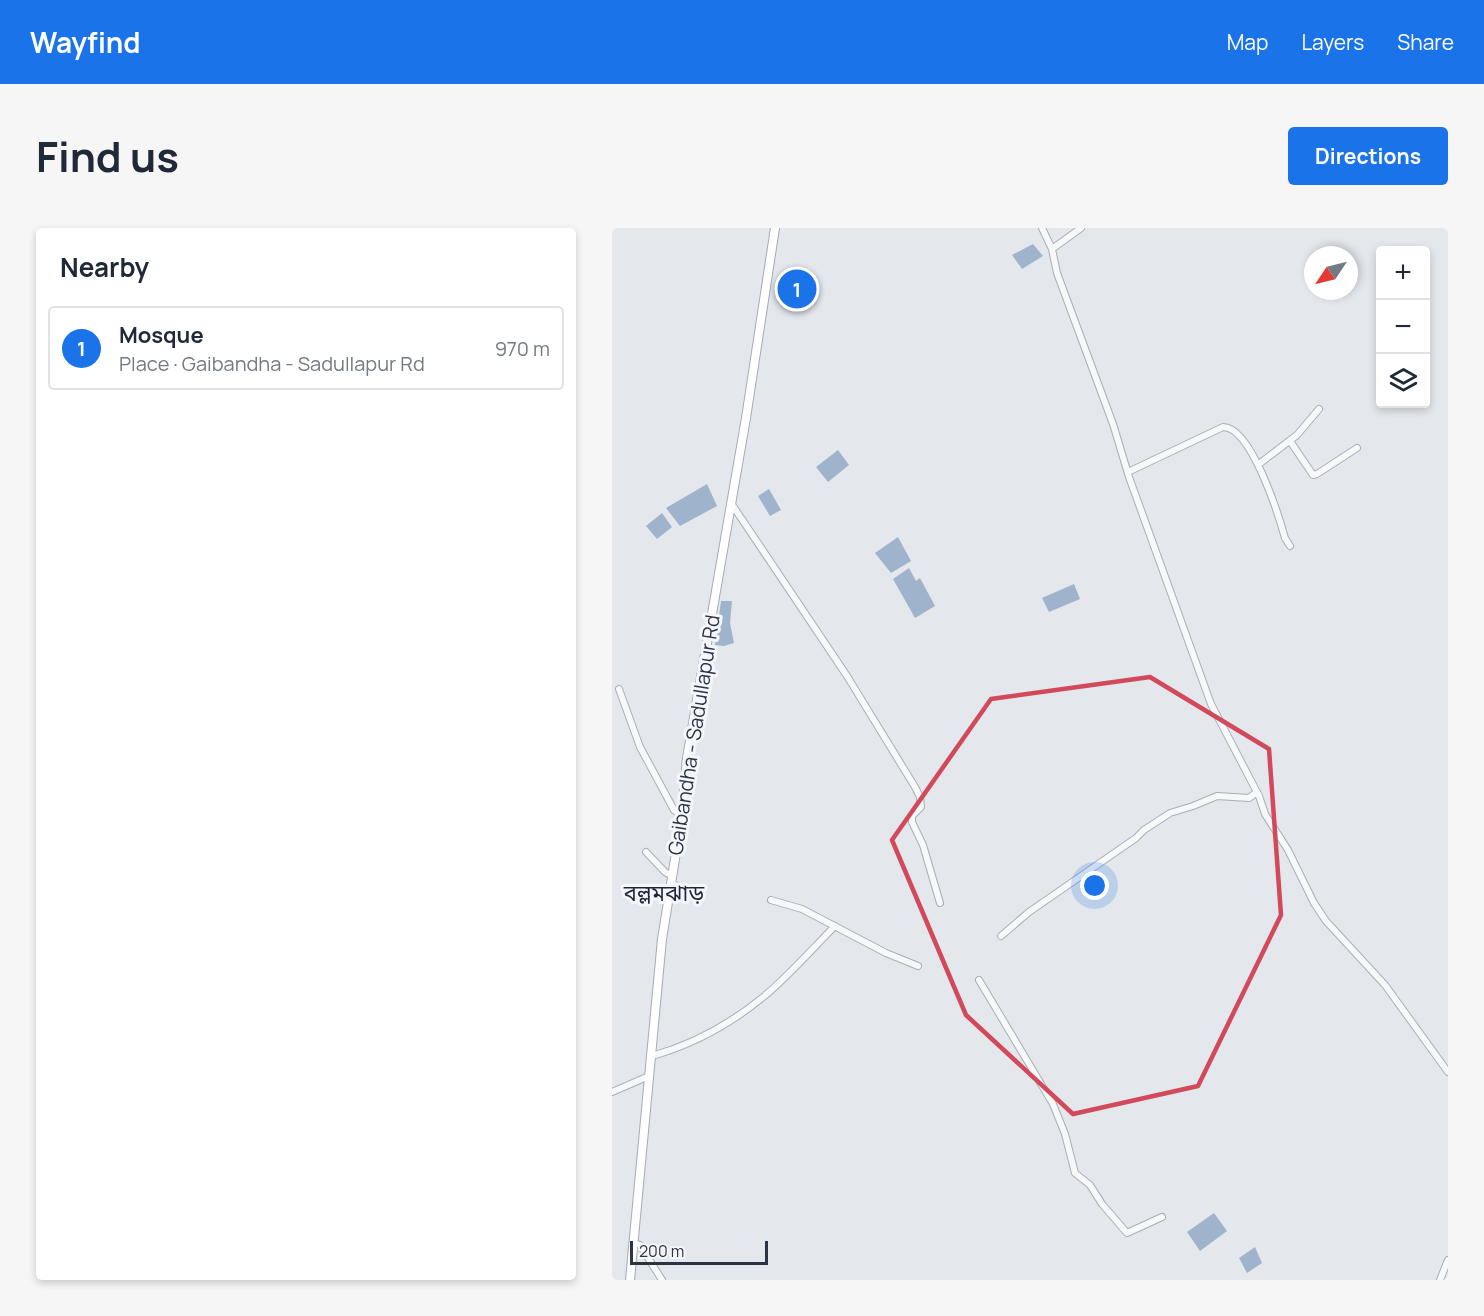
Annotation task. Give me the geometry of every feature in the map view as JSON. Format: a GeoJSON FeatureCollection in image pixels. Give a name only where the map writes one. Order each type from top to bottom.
{"type":"FeatureCollection","features":[{"type":"Feature","properties":{"kind":"main road","name":"Gaibandha - Sadullapur Rd"},"geometry":{"type":"LineString","coordinates":[[630,1280],[662,939],[682,816],[687,758],[775,228]]}},
{"type":"Feature","properties":{"kind":"street"},"geometry":{"type":"LineString","coordinates":[[1042,228],[1052,249],[1057,273],[1113,424],[1211,704],[1257,792],[1265,814],[1287,850],[1314,903],[1326,921],[1385,985],[1448,1072]]}},
{"type":"Feature","properties":{"kind":"street"},"geometry":{"type":"LineString","coordinates":[[1052,249],[1081,228]]}},
{"type":"Feature","properties":{"kind":"street"},"geometry":{"type":"LineString","coordinates":[[1259,464],[1297,435],[1319,409]]}},
{"type":"Feature","properties":{"kind":"street"},"geometry":{"type":"LineString","coordinates":[[1128,472],[1213,431],[1227,426],[1236,430],[1259,464],[1285,538],[1290,546]]}},
{"type":"Feature","properties":{"kind":"street"},"geometry":{"type":"LineString","coordinates":[[1290,441],[1313,475],[1357,448]]}},
{"type":"Feature","properties":{"kind":"street"},"geometry":{"type":"LineString","coordinates":[[731,503],[847,676],[915,787],[920,797],[921,807],[912,816],[912,822],[923,845],[940,903]]}},
{"type":"Feature","properties":{"kind":"street"},"geometry":{"type":"LineString","coordinates":[[619,689],[640,747],[674,810],[682,816]]}},
{"type":"Feature","properties":{"kind":"street"},"geometry":{"type":"LineString","coordinates":[[1001,936],[1029,912],[1170,813],[1217,796],[1249,798],[1257,792]]}},
{"type":"Feature","properties":{"kind":"street"},"geometry":{"type":"LineString","coordinates":[[646,852],[672,880],[688,892]]}},
{"type":"Feature","properties":{"kind":"street"},"geometry":{"type":"LineString","coordinates":[[771,900],[802,909],[886,953],[918,966]]}},
{"type":"Feature","properties":{"kind":"street"},"geometry":{"type":"LineString","coordinates":[[652,1056],[675,1049],[697,1038],[763,998],[835,926]]}},
{"type":"Feature","properties":{"kind":"street"},"geometry":{"type":"LineString","coordinates":[[979,980],[1053,1104],[1065,1134],[1075,1173],[1090,1185],[1102,1204],[1127,1233],[1162,1217]]}},
{"type":"Feature","properties":{"kind":"street"},"geometry":{"type":"LineString","coordinates":[[612,1092],[650,1076]]}},
{"type":"Feature","properties":{"kind":"street"},"geometry":{"type":"LineString","coordinates":[[634,1243],[640,1245],[662,1280]]}},
{"type":"Feature","properties":{"kind":"street"},"geometry":{"type":"LineString","coordinates":[[1440,1280],[1448,1260]]}},
{"type":"Feature","properties":{"kind":"highlighted area"},"geometry":{"type":"Polygon","coordinates":[[[1150,677],[1269,749],[1281,915],[1198,1086],[1073,1114],[966,1015],[892,840],[991,699],[1150,677]]]}},
{"type":"Feature","properties":{"kind":"water"},"geometry":{"type":"Polygon","coordinates":[[[1033,244],[1043,256],[1022,269],[1012,255],[1033,244]]]}},
{"type":"Feature","properties":{"kind":"water"},"geometry":{"type":"Polygon","coordinates":[[[838,450],[849,465],[828,482],[816,467],[838,450]]]}},
{"type":"Feature","properties":{"kind":"water"},"geometry":{"type":"Polygon","coordinates":[[[707,484],[717,506],[680,526],[666,508],[707,484]]]}},
{"type":"Feature","properties":{"kind":"water"},"geometry":{"type":"Polygon","coordinates":[[[769,489],[781,510],[770,516],[758,496],[769,489]]]}},
{"type":"Feature","properties":{"kind":"water"},"geometry":{"type":"Polygon","coordinates":[[[662,513],[672,527],[657,539],[646,526],[662,513]]]}},
{"type":"Feature","properties":{"kind":"water"},"geometry":{"type":"Polygon","coordinates":[[[898,537],[911,561],[891,573],[875,553],[898,537]]]}},
{"type":"Feature","properties":{"kind":"water"},"geometry":{"type":"Polygon","coordinates":[[[909,568],[916,581],[920,578],[935,606],[915,618],[893,579],[909,568]]]}},
{"type":"Feature","properties":{"kind":"water"},"geometry":{"type":"Polygon","coordinates":[[[1074,584],[1080,599],[1049,612],[1042,598],[1074,584]]]}},
{"type":"Feature","properties":{"kind":"water"},"geometry":{"type":"Polygon","coordinates":[[[721,601],[732,601],[730,623],[734,643],[724,646],[715,645],[721,601]]]}},
{"type":"Feature","properties":{"kind":"water"},"geometry":{"type":"Polygon","coordinates":[[[1214,1213],[1227,1231],[1200,1251],[1187,1232],[1214,1213]]]}},
{"type":"Feature","properties":{"kind":"water"},"geometry":{"type":"Polygon","coordinates":[[[1255,1247],[1262,1263],[1247,1273],[1239,1258],[1255,1247]]]}},
{"type":"Feature","properties":{"kind":"place","name":"Mosque"},"geometry":{"type":"Point","coordinates":[797,289]}},
{"type":"Feature","properties":{"kind":"district","name":"বল্লমঝাড়"},"geometry":{"type":"Point","coordinates":[664,893]}}]}
